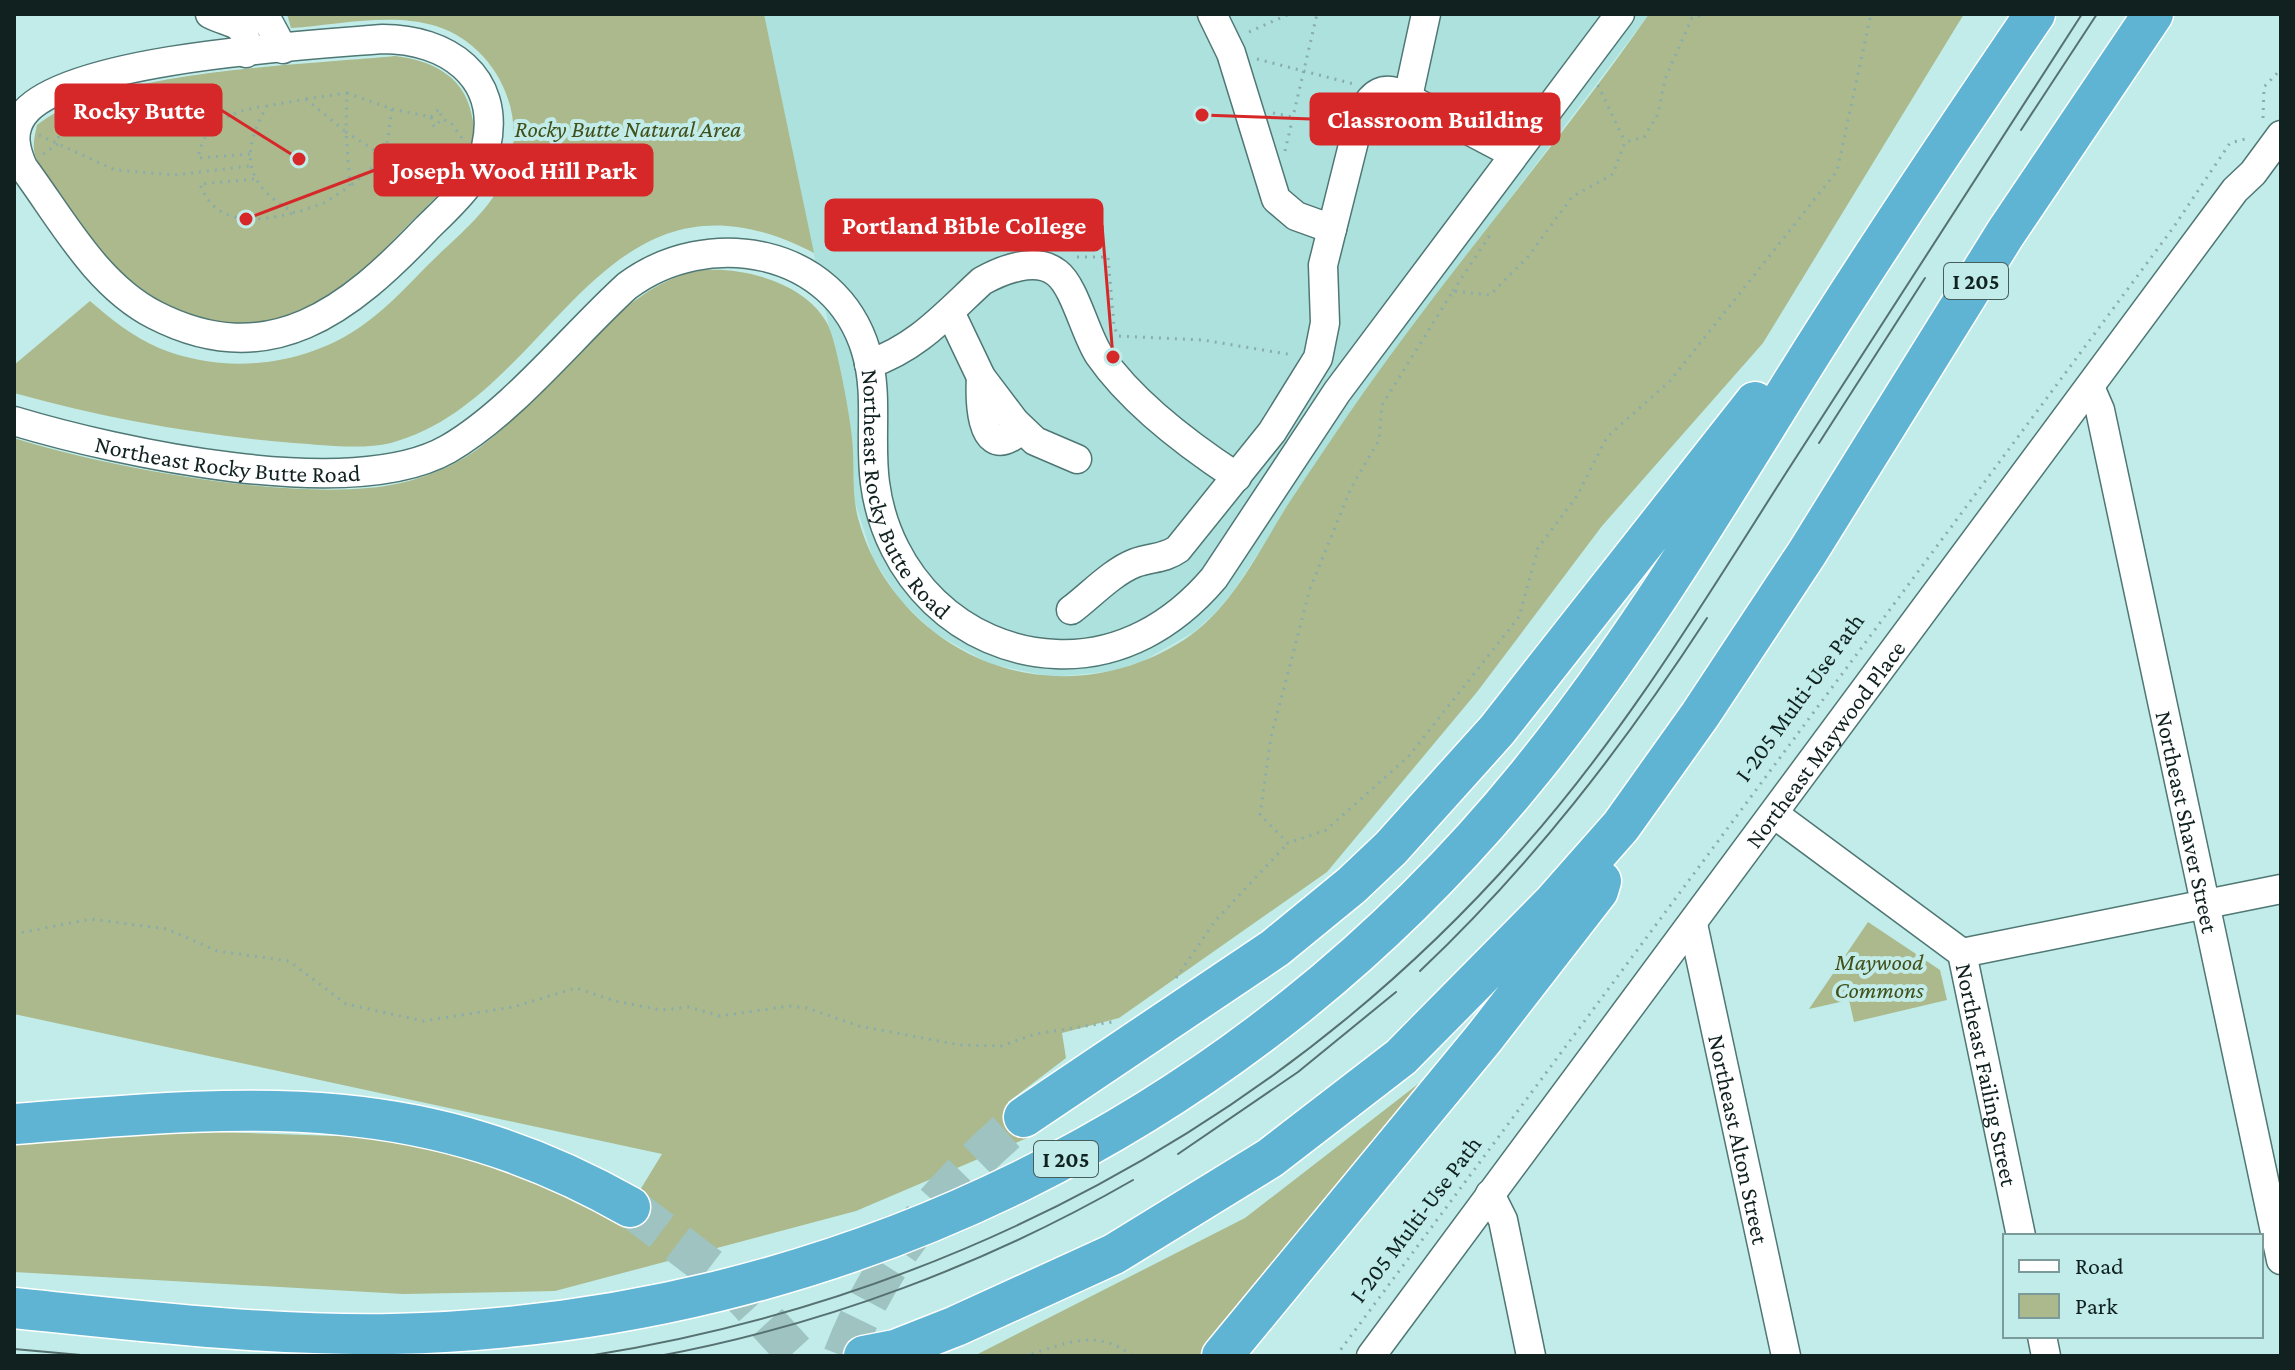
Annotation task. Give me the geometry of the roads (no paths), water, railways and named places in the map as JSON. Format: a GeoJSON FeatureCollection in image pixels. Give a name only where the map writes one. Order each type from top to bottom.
{"type":"FeatureCollection","features":[{"type":"Feature","properties":{"kind":"highway","name":"I 205"},"geometry":{"type":"LineString","coordinates":[[14,1308],[309,1333],[390,1334],[533,1325],[676,1301],[781,1275],[938,1220],[1057,1164],[1163,1103],[1236,1054],[1328,982],[1435,880],[1530,773],[1682,560],[1794,380],[2035,14]]}},
{"type":"Feature","properties":{"kind":"highway","name":"I 205"},"geometry":{"type":"LineString","coordinates":[[882,1354],[1026,1295],[1114,1254],[1270,1158],[1401,1057],[1451,1010],[1621,826],[1700,715],[1807,553],[2005,234],[2153,14]]}},
{"type":"Feature","properties":{"kind":"highway"},"geometry":{"type":"LineString","coordinates":[[1024,1117],[1275,948],[1362,876],[1427,810],[1497,730],[1756,401],[1794,380]]}},
{"type":"Feature","properties":{"kind":"highway"},"geometry":{"type":"LineString","coordinates":[[1222,1356],[1484,1038],[1598,891],[1621,826]]}},
{"type":"Feature","properties":{"kind":"highway"},"geometry":{"type":"LineString","coordinates":[[14,1124],[227,1110],[374,1117],[431,1127],[503,1147],[586,1182],[630,1207]]}},
{"type":"Feature","properties":{"kind":"street"},"geometry":{"type":"LineString","coordinates":[[210,14],[240,26],[247,38],[246,53]]}},
{"type":"Feature","properties":{"kind":"street"},"geometry":{"type":"LineString","coordinates":[[258,14],[269,23],[283,49]]}},
{"type":"Feature","properties":{"kind":"street"},"geometry":{"type":"LineString","coordinates":[[1212,14],[1231,53],[1245,109],[1276,199],[1296,216],[1332,229]]}},
{"type":"Feature","properties":{"kind":"street"},"geometry":{"type":"LineString","coordinates":[[1408,97],[1426,14]]}},
{"type":"Feature","properties":{"kind":"street","name":"Northeast Rocky Butte Road"},"geometry":{"type":"LineString","coordinates":[[14,421],[145,453],[256,468],[357,472],[407,465],[448,449],[485,422],[640,276],[666,262],[711,251],[756,254],[802,271],[849,317],[863,343],[869,364],[878,503],[890,542],[913,580],[952,618],[1007,645],[1064,654],[1120,645],[1173,618],[1214,578],[1337,392],[1620,14]]}},
{"type":"Feature","properties":{"kind":"street"},"geometry":{"type":"LineString","coordinates":[[383,39],[426,43],[464,64],[481,88],[488,113],[486,147],[467,186],[366,288],[311,323],[271,334],[230,335],[189,329],[153,314],[103,275],[18,170],[16,124],[29,108],[61,90],[140,67],[283,49],[383,39]]}},
{"type":"Feature","properties":{"kind":"street"},"geometry":{"type":"LineString","coordinates":[[1071,610],[1123,570],[1136,563],[1167,557],[1178,549],[1272,432],[1316,362],[1323,343],[1323,265],[1358,125],[1364,107],[1373,96],[1389,90],[1408,97],[1514,154]]}},
{"type":"Feature","properties":{"kind":"street","name":"Northeast Maywood Place"},"geometry":{"type":"LineString","coordinates":[[1371,1356],[2269,145]]}},
{"type":"Feature","properties":{"kind":"street"},"geometry":{"type":"LineString","coordinates":[[869,364],[891,356],[918,340],[982,281],[1003,270],[1028,265],[1059,274],[1091,341],[1110,368],[1184,440],[1237,477]]}},
{"type":"Feature","properties":{"kind":"street"},"geometry":{"type":"LineString","coordinates":[[950,312],[981,377],[1015,422],[1035,441],[1077,459]]}},
{"type":"Feature","properties":{"kind":"street","name":"Northeast Shaver Street"},"geometry":{"type":"LineString","coordinates":[[2090,387],[2100,410],[2281,1260]]}},
{"type":"Feature","properties":{"kind":"street","name":"Northeast Failing Street"},"geometry":{"type":"LineString","coordinates":[[1774,814],[1962,953],[2021,1234]]}},
{"type":"Feature","properties":{"kind":"street"},"geometry":{"type":"LineString","coordinates":[[1962,953],[2281,889]]}},
{"type":"Feature","properties":{"kind":"street","name":"Northeast Alton Street"},"geometry":{"type":"LineString","coordinates":[[1693,924],[1786,1356]]}},
{"type":"Feature","properties":{"kind":"street"},"geometry":{"type":"LineString","coordinates":[[1490,1194],[1503,1220],[1531,1356]]}},
{"type":"Feature","properties":{"kind":"tunnel"},"geometry":{"type":"LineString","coordinates":[[843,1356],[876,1287],[918,1225],[968,1169],[1024,1117]]}},
{"type":"Feature","properties":{"kind":"tunnel"},"geometry":{"type":"LineString","coordinates":[[630,1207],[735,1287],[798,1356]]}},
{"type":"Feature","properties":{"kind":"tram line"},"geometry":{"type":"LineString","coordinates":[[588,1356],[721,1329],[851,1292],[977,1243],[1098,1185],[1213,1116],[1323,1037],[1425,949],[1520,851],[1628,715],[2082,14]]}},
{"type":"Feature","properties":{"kind":"tram line"},"geometry":{"type":"LineString","coordinates":[[2021,130],[2097,14]]}},
{"type":"Feature","properties":{"kind":"tram line"},"geometry":{"type":"LineString","coordinates":[[1819,443],[1925,278]]}},
{"type":"Feature","properties":{"kind":"tram line"},"geometry":{"type":"LineString","coordinates":[[1420,971],[1500,889],[1574,803],[1642,713],[1707,618]]}},
{"type":"Feature","properties":{"kind":"tram line"},"geometry":{"type":"LineString","coordinates":[[1178,1154],[1298,1072],[1396,992]]}},
{"type":"Feature","properties":{"kind":"tram line"},"geometry":{"type":"LineString","coordinates":[[659,1356],[783,1327],[904,1288],[1021,1239],[1133,1180]]}},
{"type":"Feature","properties":{"kind":"tram line"},"geometry":{"type":"LineString","coordinates":[[14,1349],[92,1356]]}},
{"type":"Feature","properties":{"kind":"place","name":"Classroom Building"},"geometry":{"type":"Point","coordinates":[1202,115]}},
{"type":"Feature","properties":{"kind":"place","name":"Rocky Butte"},"geometry":{"type":"Point","coordinates":[299,159]}},
{"type":"Feature","properties":{"kind":"place","name":"Joseph Wood Hill Park"},"geometry":{"type":"Point","coordinates":[246,219]}},
{"type":"Feature","properties":{"kind":"place","name":"Portland Bible College"},"geometry":{"type":"Point","coordinates":[1113,357]}},
{"type":"Feature","properties":{"kind":"park label","name":"Rocky Butte Natural Area"},"geometry":{"type":"Point","coordinates":[628,128]}},
{"type":"Feature","properties":{"kind":"park label","name":"Maywood Commons"},"geometry":{"type":"Point","coordinates":[1879,975]}}]}
